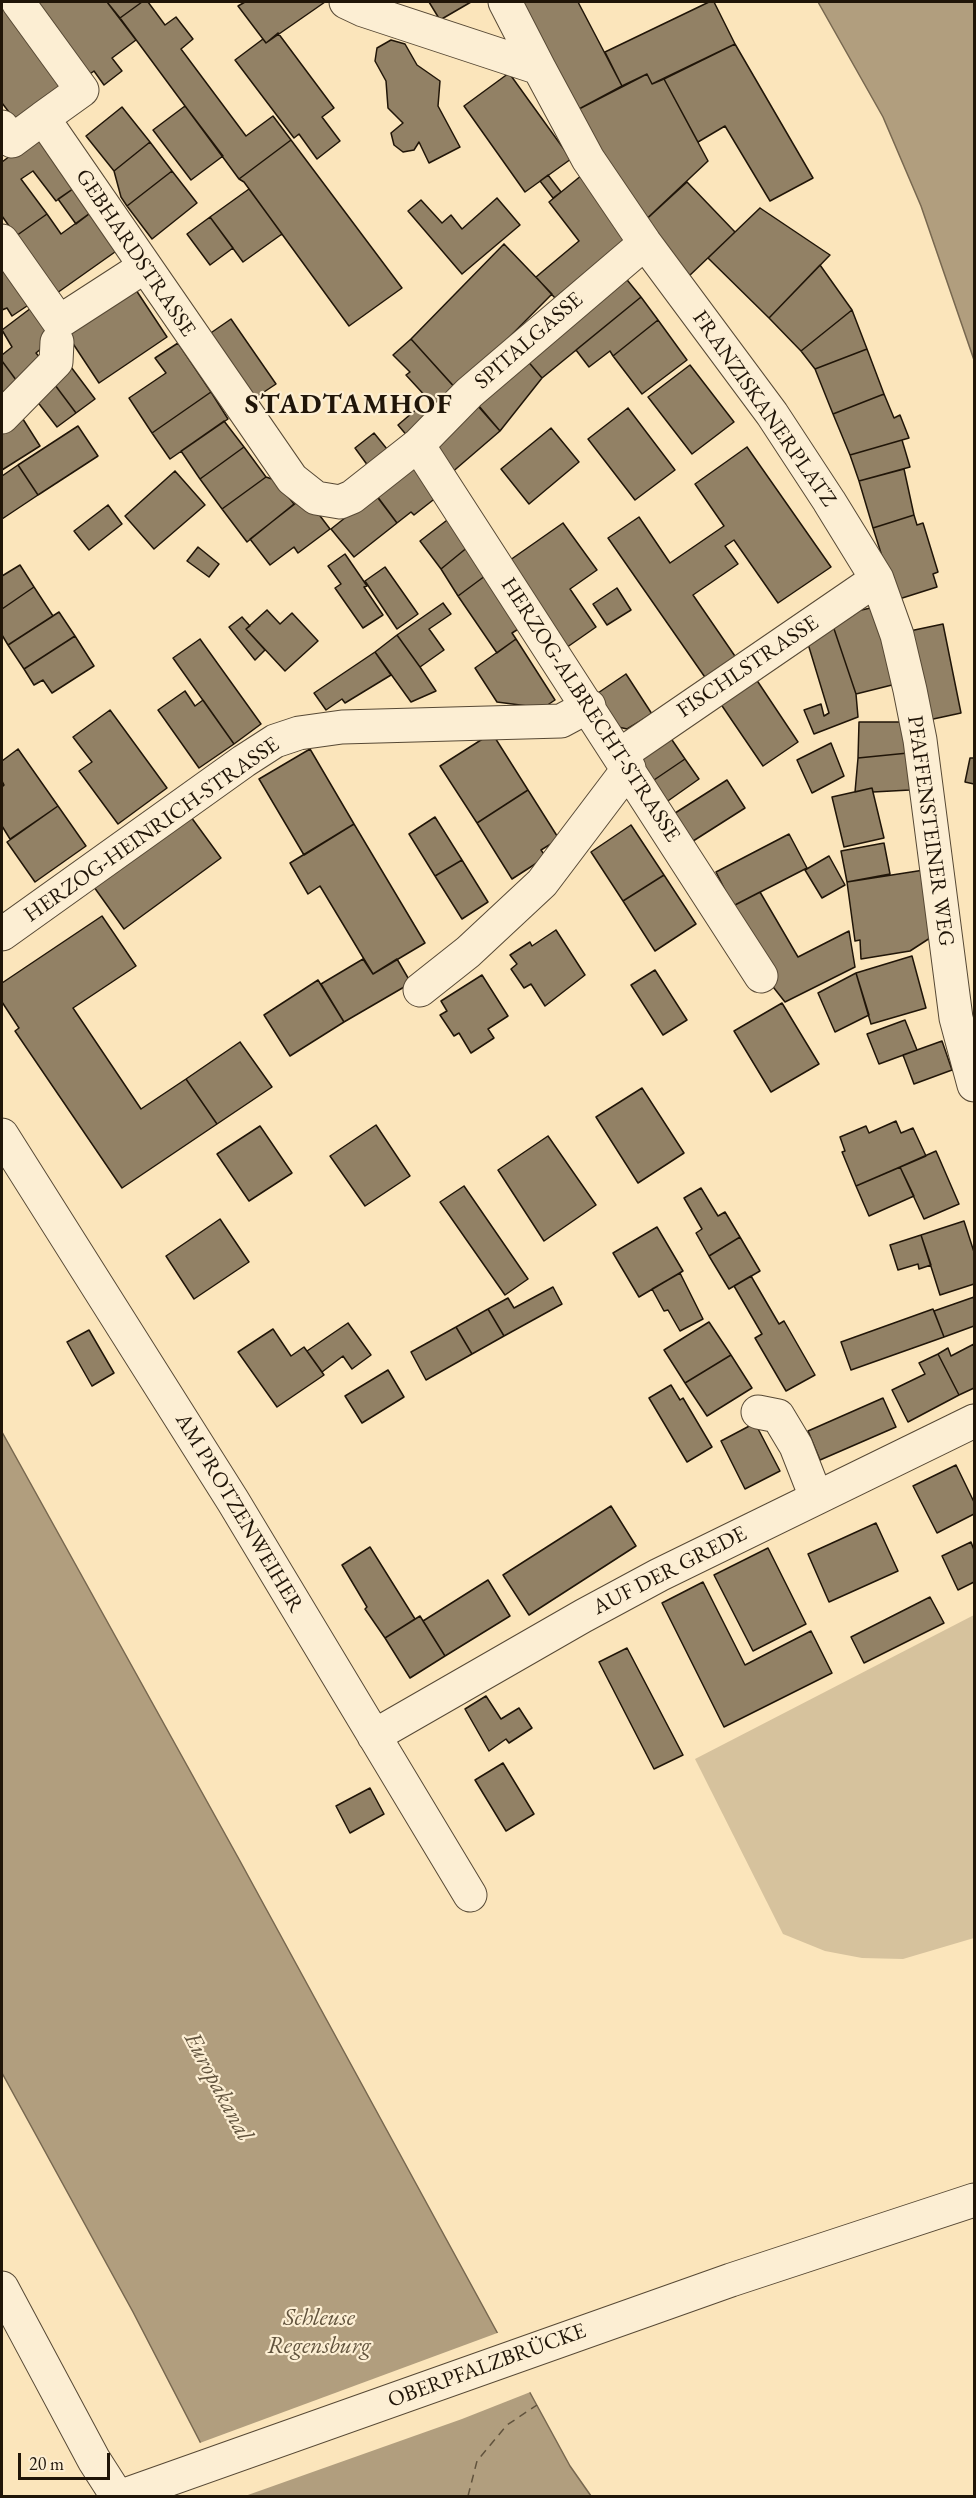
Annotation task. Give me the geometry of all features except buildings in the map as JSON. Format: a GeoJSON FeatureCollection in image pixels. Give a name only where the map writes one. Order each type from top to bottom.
{"type":"FeatureCollection","features":[{"type":"Feature","properties":{"kind":"street"},"geometry":{"type":"LineString","coordinates":[[5,139],[43,118],[82,90],[18,2]]}},
{"type":"Feature","properties":{"kind":"street","name":"FRANZISKANERPLATZ"},"geometry":{"type":"LineString","coordinates":[[505,2],[588,159],[645,243],[772,414],[830,501],[877,579]]}},
{"type":"Feature","properties":{"kind":"street"},"geometry":{"type":"LineString","coordinates":[[355,6],[539,68]]}},
{"type":"Feature","properties":{"kind":"street","name":"GEBHARDSTRASSE"},"geometry":{"type":"LineString","coordinates":[[43,118],[292,479],[316,498],[330,501]]}},
{"type":"Feature","properties":{"kind":"street"},"geometry":{"type":"LineString","coordinates":[[2,241],[58,331],[56,362],[2,417]]}},
{"type":"Feature","properties":{"kind":"street","name":"SPITALGASSE"},"geometry":{"type":"LineString","coordinates":[[330,501],[340,502],[352,497],[418,445],[469,393],[645,243]]}},
{"type":"Feature","properties":{"kind":"street"},"geometry":{"type":"LineString","coordinates":[[58,331],[144,267]]}},
{"type":"Feature","properties":{"kind":"street","name":"HERZOG-ALBRECHT-STRASSE"},"geometry":{"type":"LineString","coordinates":[[418,445],[762,976]]}},
{"type":"Feature","properties":{"kind":"street","name":"FISCHLSTRASSE"},"geometry":{"type":"LineString","coordinates":[[420,990],[468,952],[542,883],[624,762],[877,579]]}},
{"type":"Feature","properties":{"kind":"street","name":"PFAFFENSTEINER WEG"},"geometry":{"type":"LineString","coordinates":[[877,579],[897,635],[914,710],[956,1018],[975,1085]]}},
{"type":"Feature","properties":{"kind":"street","name":"HERZOG-HEINRICH-STRASSE"},"geometry":{"type":"LineString","coordinates":[[2,934],[228,772],[275,741],[298,733],[342,728],[561,722],[589,706]]}},
{"type":"Feature","properties":{"kind":"street","name":"AM PROTZENWEIHER"},"geometry":{"type":"LineString","coordinates":[[2,1135],[233,1501],[470,1895]]}},
{"type":"Feature","properties":{"kind":"street"},"geometry":{"type":"LineString","coordinates":[[758,1412],[778,1416],[796,1446],[816,1497]]}},
{"type":"Feature","properties":{"kind":"street","name":"AUF DER GREDE"},"geometry":{"type":"LineString","coordinates":[[374,1736],[659,1575],[975,1421]]}},
{"type":"Feature","properties":{"kind":"street","name":"OBERPFALZBRÜCKE"},"geometry":{"type":"LineString","coordinates":[[122,2496],[556,2341],[975,2200]]}},
{"type":"Feature","properties":{"kind":"street"},"geometry":{"type":"LineString","coordinates":[[2,2288],[94,2460],[117,2496]]}},
{"type":"Feature","properties":{"kind":"shaded area"},"geometry":{"type":"Polygon","coordinates":[[[974,1615],[974,1938],[903,1959],[862,1958],[825,1951],[783,1934],[695,1759],[974,1615]]]}},
{"type":"Feature","properties":{"kind":"water"},"geometry":{"type":"Polygon","coordinates":[[[818,2],[974,2],[974,360],[921,206],[883,117],[818,2]]]}},
{"type":"Feature","properties":{"kind":"water","name":"Schleuse Regensburg"},"geometry":{"type":"Polygon","coordinates":[[[2,1432],[240,1861],[570,2466],[591,2496],[228,2496],[133,2312],[2,2073],[2,1432]]]}},
{"type":"Feature","properties":{"kind":"pier"},"geometry":{"type":"Polygon","coordinates":[[[500,2332],[533,2391],[462,2419],[245,2496],[224,2496],[197,2444],[500,2332]]]}},
{"type":"Feature","properties":{"kind":"ferry route"},"geometry":{"type":"LineString","coordinates":[[468,2496],[477,2461],[507,2425],[537,2405]]}},
{"type":"Feature","properties":{"kind":"district","name":"STADTAMHOF"},"geometry":{"type":"Point","coordinates":[349,405]}},
{"type":"Feature","properties":{"kind":"water label","name":"Europakanal"},"geometry":{"type":"Point","coordinates":[218,2087]}}]}
